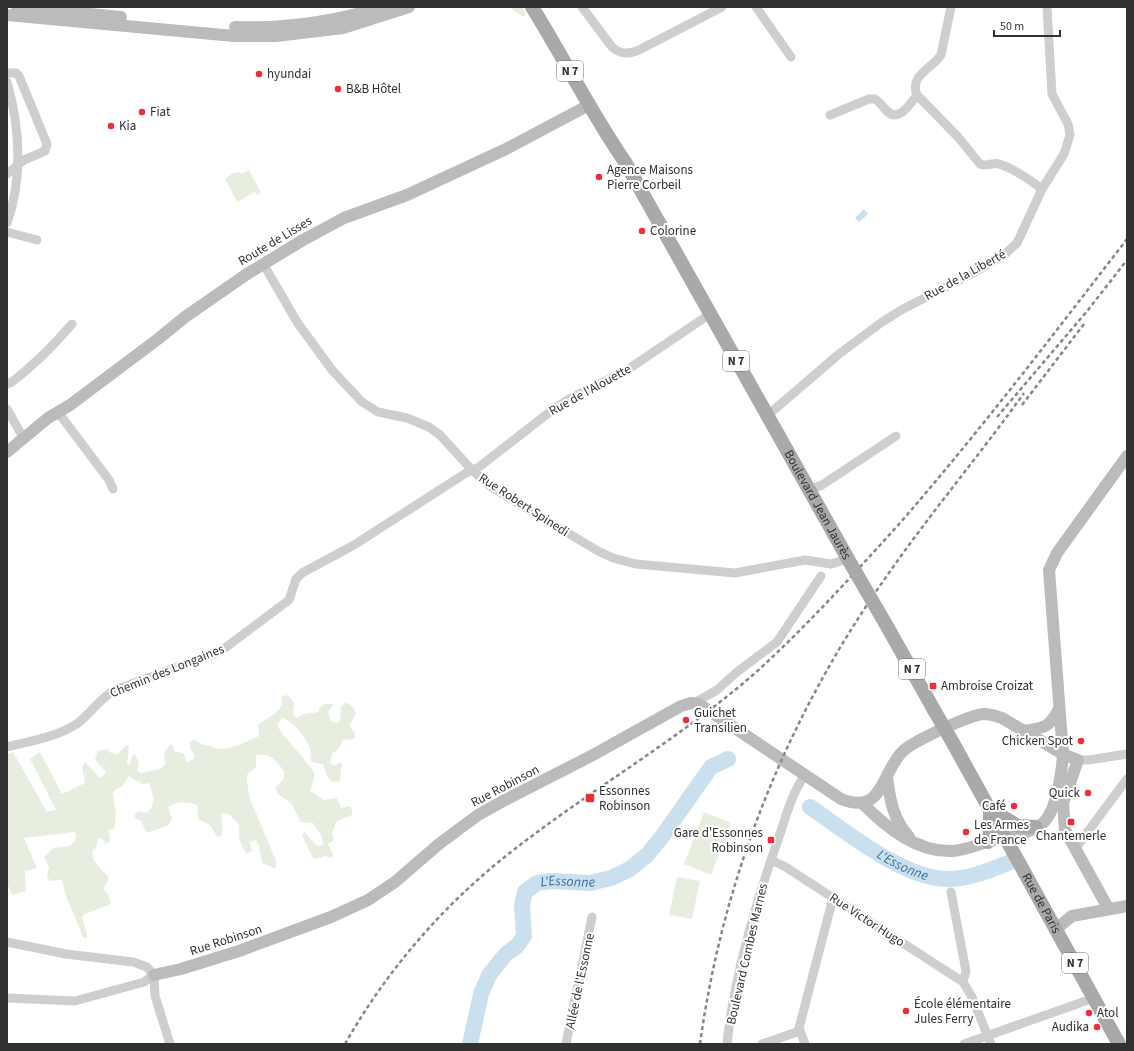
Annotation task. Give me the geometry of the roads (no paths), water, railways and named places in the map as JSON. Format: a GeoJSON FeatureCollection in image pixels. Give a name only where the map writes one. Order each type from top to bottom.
{"type":"FeatureCollection","features":[{"type":"Feature","properties":{"kind":"main road","name":"Boulevard Jean Jaurès"},"geometry":{"type":"LineString","coordinates":[[532,7],[607,137],[625,162],[1008,843]]}},
{"type":"Feature","properties":{"kind":"main road","name":"Boulevard Jean Jaurès"},"geometry":{"type":"LineString","coordinates":[[543,7],[615,136],[625,162]]}},
{"type":"Feature","properties":{"kind":"main road"},"geometry":{"type":"LineString","coordinates":[[989,808],[1010,823],[1018,826],[1036,827]]}},
{"type":"Feature","properties":{"kind":"main road"},"geometry":{"type":"LineString","coordinates":[[988,842],[990,832],[989,808]]}},
{"type":"Feature","properties":{"kind":"main road","name":"Rue de Paris"},"geometry":{"type":"LineString","coordinates":[[1008,843],[1119,1044]]}},
{"type":"Feature","properties":{"kind":"street"},"geometry":{"type":"LineString","coordinates":[[17,7],[214,26],[255,28],[292,27],[317,23],[382,7]]}},
{"type":"Feature","properties":{"kind":"street"},"geometry":{"type":"LineString","coordinates":[[7,15],[221,34],[276,36],[343,28],[409,7]]}},
{"type":"Feature","properties":{"kind":"street"},"geometry":{"type":"LineString","coordinates":[[582,7],[612,48],[617,52],[624,54],[639,50],[722,7]]}},
{"type":"Feature","properties":{"kind":"street"},"geometry":{"type":"LineString","coordinates":[[756,7],[791,57]]}},
{"type":"Feature","properties":{"kind":"street"},"geometry":{"type":"LineString","coordinates":[[951,7],[941,55],[916,79],[915,87],[918,95],[958,137],[980,164],[985,166],[999,164],[1021,174],[1042,189]]}},
{"type":"Feature","properties":{"kind":"street","name":"Rue de la Liberté"},"geometry":{"type":"LineString","coordinates":[[768,415],[839,354],[882,322],[903,309],[977,271],[1013,248],[1021,237],[1042,189],[1064,154],[1070,135],[1068,124],[1054,101],[1050,88],[1047,7]]}},
{"type":"Feature","properties":{"kind":"street"},"geometry":{"type":"LineString","coordinates":[[7,73],[16,73],[19,76],[48,144],[45,151],[17,165],[7,174]]}},
{"type":"Feature","properties":{"kind":"street"},"geometry":{"type":"LineString","coordinates":[[7,82],[16,124],[17,165],[13,201],[7,223]]}},
{"type":"Feature","properties":{"kind":"street"},"geometry":{"type":"LineString","coordinates":[[830,115],[870,98],[875,99],[886,111],[896,115],[902,113],[918,95]]}},
{"type":"Feature","properties":{"kind":"street","name":"Route de Lisses"},"geometry":{"type":"LineString","coordinates":[[7,452],[41,424],[225,288],[321,229],[344,218],[407,195],[506,149],[589,104]]}},
{"type":"Feature","properties":{"kind":"street"},"geometry":{"type":"LineString","coordinates":[[7,232],[37,240]]}},
{"type":"Feature","properties":{"kind":"street","name":"Rue Robert Spinedi"},"geometry":{"type":"LineString","coordinates":[[264,265],[297,322],[332,370],[362,402],[378,412],[407,418],[428,426],[440,435],[472,470],[491,487],[573,538],[606,555],[628,563],[735,573],[806,560],[828,564],[840,563],[848,559]]}},
{"type":"Feature","properties":{"kind":"street","name":"Rue de l'Alouette"},"geometry":{"type":"LineString","coordinates":[[472,470],[479,467],[551,411],[626,370],[710,314]]}},
{"type":"Feature","properties":{"kind":"street"},"geometry":{"type":"LineString","coordinates":[[7,384],[21,375],[42,356],[72,324]]}},
{"type":"Feature","properties":{"kind":"street"},"geometry":{"type":"LineString","coordinates":[[7,409],[24,439]]}},
{"type":"Feature","properties":{"kind":"street"},"geometry":{"type":"LineString","coordinates":[[58,412],[109,480],[113,489]]}},
{"type":"Feature","properties":{"kind":"street"},"geometry":{"type":"LineString","coordinates":[[810,490],[822,485],[896,436]]}},
{"type":"Feature","properties":{"kind":"street"},"geometry":{"type":"LineString","coordinates":[[862,803],[892,829],[916,844],[943,851],[953,851],[988,842],[1008,843],[1036,827],[1048,817],[1060,779],[1063,754],[1049,577],[1051,564],[1057,553],[1127,456]]}},
{"type":"Feature","properties":{"kind":"street","name":"Chemin des Longaines"},"geometry":{"type":"LineString","coordinates":[[7,747],[62,732],[80,722],[102,700],[115,690],[214,654],[225,648],[289,600],[296,579],[302,573],[354,545],[472,470]]}},
{"type":"Feature","properties":{"kind":"street"},"geometry":{"type":"LineString","coordinates":[[694,703],[717,690],[737,672],[777,642],[821,576]]}},
{"type":"Feature","properties":{"kind":"street"},"geometry":{"type":"LineString","coordinates":[[694,703],[699,704],[841,799],[856,803],[862,803],[878,793],[898,757],[911,746],[977,715],[992,714],[1063,754],[1078,760],[1089,760],[1127,754]]}},
{"type":"Feature","properties":{"kind":"street","name":"Rue Robinson"},"geometry":{"type":"LineString","coordinates":[[154,975],[181,969],[239,951],[331,917],[368,900],[395,882],[439,844],[478,815],[593,755],[681,706],[694,703]]}},
{"type":"Feature","properties":{"kind":"street"},"geometry":{"type":"LineString","coordinates":[[1023,731],[1042,729],[1048,726],[1059,709]]}},
{"type":"Feature","properties":{"kind":"street"},"geometry":{"type":"LineString","coordinates":[[1078,760],[1063,802],[1065,830],[1108,908]]}},
{"type":"Feature","properties":{"kind":"street","name":"Boulevard Combes Marnes"},"geometry":{"type":"LineString","coordinates":[[727,1044],[745,951],[759,894],[789,808],[805,775]]}},
{"type":"Feature","properties":{"kind":"street"},"geometry":{"type":"LineString","coordinates":[[887,777],[893,812],[902,828],[916,844]]}},
{"type":"Feature","properties":{"kind":"street"},"geometry":{"type":"LineString","coordinates":[[1075,849],[1127,779]]}},
{"type":"Feature","properties":{"kind":"street"},"geometry":{"type":"LineString","coordinates":[[1048,817],[1065,830]]}},
{"type":"Feature","properties":{"kind":"street","name":"Rue Victor Hugo"},"geometry":{"type":"LineString","coordinates":[[771,860],[963,982]]}},
{"type":"Feature","properties":{"kind":"street"},"geometry":{"type":"LineString","coordinates":[[951,892],[966,971],[963,982],[972,997],[989,1040]]}},
{"type":"Feature","properties":{"kind":"street"},"geometry":{"type":"LineString","coordinates":[[805,1044],[799,1028],[833,898]]}},
{"type":"Feature","properties":{"kind":"street"},"geometry":{"type":"LineString","coordinates":[[1056,929],[1072,916],[1108,908],[1127,906]]}},
{"type":"Feature","properties":{"kind":"street","name":"Allée de l'Essonne"},"geometry":{"type":"LineString","coordinates":[[566,1044],[592,917]]}},
{"type":"Feature","properties":{"kind":"street"},"geometry":{"type":"LineString","coordinates":[[7,942],[66,954],[133,962],[147,967],[154,975],[155,996],[170,1044]]}},
{"type":"Feature","properties":{"kind":"street"},"geometry":{"type":"LineString","coordinates":[[7,998],[75,1001],[144,982],[154,975]]}},
{"type":"Feature","properties":{"kind":"street"},"geometry":{"type":"LineString","coordinates":[[964,1044],[989,1040],[1094,998]]}},
{"type":"Feature","properties":{"kind":"street"},"geometry":{"type":"LineString","coordinates":[[762,1044],[800,1031]]}},
{"type":"Feature","properties":{"kind":"water"},"geometry":{"type":"Polygon","coordinates":[[[864,209],[868,214],[859,222],[855,218],[864,209]]]}},
{"type":"Feature","properties":{"kind":"waterway","name":"L'Essonne"},"geometry":{"type":"LineString","coordinates":[[470,1044],[481,994],[489,975],[506,954],[517,946],[524,936],[522,905],[525,892],[537,883],[552,881],[590,883],[611,878],[630,869],[647,855],[661,838],[711,767],[728,759]]}},
{"type":"Feature","properties":{"kind":"waterway","name":"L'Essonne"},"geometry":{"type":"LineString","coordinates":[[810,807],[894,863],[930,877],[947,879],[963,878],[986,872],[1008,863]]}},
{"type":"Feature","properties":{"kind":"railway"},"geometry":{"type":"LineString","coordinates":[[345,1044],[361,1017],[398,964],[440,916],[486,872],[541,829],[665,743],[725,698],[754,674],[811,619],[900,523],[930,488],[1016,382],[1127,239]]}},
{"type":"Feature","properties":{"kind":"railway"},"geometry":{"type":"LineString","coordinates":[[997,417],[1088,310],[1127,260]]}},
{"type":"Feature","properties":{"kind":"railway"},"geometry":{"type":"LineString","coordinates":[[1022,405],[1084,324]]}},
{"type":"Feature","properties":{"kind":"railway"},"geometry":{"type":"LineString","coordinates":[[700,1044],[711,982],[725,920],[743,860],[764,801],[789,743],[818,687],[849,633],[884,580],[1024,393]]}},
{"type":"Feature","properties":{"kind":"place","name":"hyundai"},"geometry":{"type":"Point","coordinates":[259,74]}},
{"type":"Feature","properties":{"kind":"place","name":"B&B Hôtel"},"geometry":{"type":"Point","coordinates":[338,89]}},
{"type":"Feature","properties":{"kind":"place","name":"Fiat"},"geometry":{"type":"Point","coordinates":[142,112]}},
{"type":"Feature","properties":{"kind":"place","name":"Kia"},"geometry":{"type":"Point","coordinates":[111,126]}},
{"type":"Feature","properties":{"kind":"place","name":"Agence Maisons Pierre Corbeil"},"geometry":{"type":"Point","coordinates":[599,177]}},
{"type":"Feature","properties":{"kind":"place","name":"Colorine"},"geometry":{"type":"Point","coordinates":[642,231]}},
{"type":"Feature","properties":{"kind":"place","name":"Ambroise Croizat"},"geometry":{"type":"Point","coordinates":[933,686]}},
{"type":"Feature","properties":{"kind":"place","name":"Guichet Transilien"},"geometry":{"type":"Point","coordinates":[686,720]}},
{"type":"Feature","properties":{"kind":"place","name":"Chicken Spot"},"geometry":{"type":"Point","coordinates":[1081,741]}},
{"type":"Feature","properties":{"kind":"place","name":"Quick"},"geometry":{"type":"Point","coordinates":[1088,793]}},
{"type":"Feature","properties":{"kind":"place","name":"Essonnes Robinson"},"geometry":{"type":"Point","coordinates":[590,798]}},
{"type":"Feature","properties":{"kind":"place","name":"Café"},"geometry":{"type":"Point","coordinates":[1014,806]}},
{"type":"Feature","properties":{"kind":"place","name":"Chantemerle"},"geometry":{"type":"Point","coordinates":[1071,822]}},
{"type":"Feature","properties":{"kind":"place","name":"Les Armes de France"},"geometry":{"type":"Point","coordinates":[966,832]}},
{"type":"Feature","properties":{"kind":"place","name":"Gare d'Essonnes Robinson"},"geometry":{"type":"Point","coordinates":[771,840]}},
{"type":"Feature","properties":{"kind":"place","name":"École élémentaire Jules Ferry"},"geometry":{"type":"Point","coordinates":[906,1011]}},
{"type":"Feature","properties":{"kind":"place","name":"Atol"},"geometry":{"type":"Point","coordinates":[1089,1013]}},
{"type":"Feature","properties":{"kind":"place","name":"Audika"},"geometry":{"type":"Point","coordinates":[1097,1027]}}]}
